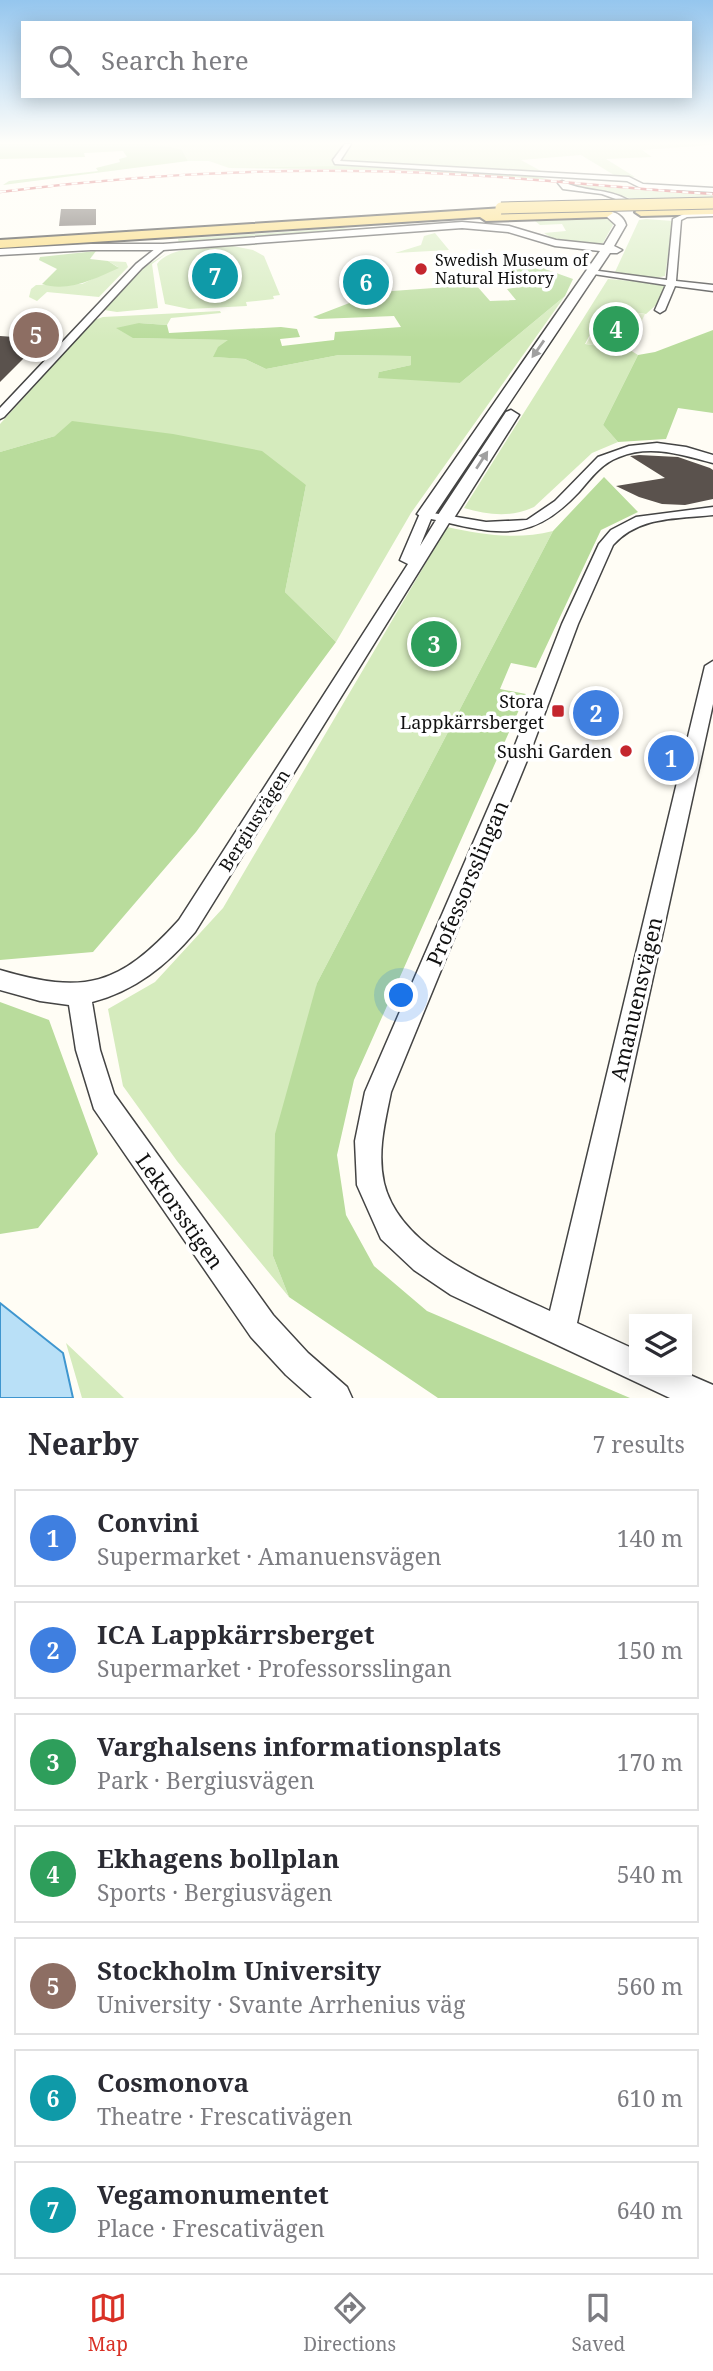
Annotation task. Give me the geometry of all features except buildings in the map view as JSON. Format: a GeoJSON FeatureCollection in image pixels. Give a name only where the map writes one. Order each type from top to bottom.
{"type":"FeatureCollection","features":[{"type":"Feature","properties":{"kind":"main road"},"geometry":{"type":"LineString","coordinates":[[233,226],[412,209]]}},
{"type":"Feature","properties":{"kind":"main road"},"geometry":{"type":"LineString","coordinates":[[0,241],[214,231],[530,209]]}},
{"type":"Feature","properties":{"kind":"main road"},"geometry":{"type":"LineString","coordinates":[[0,241],[502,210],[555,209]]}},
{"type":"Feature","properties":{"kind":"main road"},"geometry":{"type":"LineString","coordinates":[[638,213],[685,209]]}},
{"type":"Feature","properties":{"kind":"main road"},"geometry":{"type":"LineString","coordinates":[[214,231],[502,210]]}},
{"type":"Feature","properties":{"kind":"street","name":"Bergiusvägen"},"geometry":{"type":"LineString","coordinates":[[610,209],[621,225],[612,250]]}},
{"type":"Feature","properties":{"kind":"street"},"geometry":{"type":"LineString","coordinates":[[625,209],[638,213],[644,209]]}},
{"type":"Feature","properties":{"kind":"street"},"geometry":{"type":"LineString","coordinates":[[660,310],[669,297],[673,283],[677,219],[705,209]]}},
{"type":"Feature","properties":{"kind":"street","name":"Bergiusvägen"},"geometry":{"type":"LineString","coordinates":[[79,995],[136,974],[166,951],[187,926],[597,273],[638,213]]}},
{"type":"Feature","properties":{"kind":"street"},"geometry":{"type":"LineString","coordinates":[[0,252],[91,247],[163,247],[463,225],[509,229],[555,243],[612,250]]}},
{"type":"Feature","properties":{"kind":"street"},"geometry":{"type":"LineString","coordinates":[[0,415],[139,266],[163,247]]}},
{"type":"Feature","properties":{"kind":"street"},"geometry":{"type":"LineString","coordinates":[[597,273],[713,288]]}},
{"type":"Feature","properties":{"kind":"street","name":"Bergiusvägen"},"geometry":{"type":"LineString","coordinates":[[389,602],[426,514],[597,273]]}},
{"type":"Feature","properties":{"kind":"street"},"geometry":{"type":"LineString","coordinates":[[426,514],[495,526],[533,522],[563,500],[603,460],[625,450],[659,446],[713,458]]}},
{"type":"Feature","properties":{"kind":"street","name":"Professorsslingan"},"geometry":{"type":"LineString","coordinates":[[629,1363],[461,1285],[424,1260],[391,1229],[371,1185],[368,1141],[378,1092],[519,758],[570,624],[606,544],[613,534],[637,520],[713,511]]}},
{"type":"Feature","properties":{"kind":"street","name":"Amanuensvägen"},"geometry":{"type":"LineString","coordinates":[[560,1331],[713,666]]}},
{"type":"Feature","properties":{"kind":"street"},"geometry":{"type":"LineString","coordinates":[[0,980],[46,992],[79,995]]}},
{"type":"Feature","properties":{"kind":"street","name":"Lektorsstigen"},"geometry":{"type":"LineString","coordinates":[[79,995],[88,1051],[103,1100],[262,1326],[297,1364],[335,1398]]}},
{"type":"Feature","properties":{"kind":"street"},"geometry":{"type":"LineString","coordinates":[[659,1377],[705,1398]]}},
{"type":"Feature","properties":{"kind":"green space"},"geometry":{"type":"Polygon","coordinates":[[[602,216],[614,223],[603,243],[596,244],[555,240],[544,233],[566,231],[562,224],[540,225],[530,217],[602,216]]]}},
{"type":"Feature","properties":{"kind":"green space"},"geometry":{"type":"Polygon","coordinates":[[[639,220],[673,221],[665,276],[656,278],[615,272],[639,220]]]}},
{"type":"Feature","properties":{"kind":"green space"},"geometry":{"type":"Polygon","coordinates":[[[352,229],[179,244],[178,239],[352,229]]]}},
{"type":"Feature","properties":{"kind":"green space"},"geometry":{"type":"Polygon","coordinates":[[[435,233],[449,250],[395,253],[421,245],[424,236],[435,233]]]}},
{"type":"Feature","properties":{"kind":"green space"},"geometry":{"type":"Polygon","coordinates":[[[257,242],[257,245],[233,246],[253,250],[264,256],[280,295],[273,296],[274,299],[246,302],[247,306],[189,309],[165,304],[157,264],[164,257],[203,246],[257,242]]]}},
{"type":"Feature","properties":{"kind":"green space"},"geometry":{"type":"Polygon","coordinates":[[[96,251],[90,259],[108,261],[119,268],[72,286],[42,284],[57,269],[39,260],[40,257],[96,251]]]}},
{"type":"Feature","properties":{"kind":"green space"},"geometry":{"type":"Polygon","coordinates":[[[167,253],[152,264],[158,308],[117,312],[104,310],[141,269],[167,253]]]}},
{"type":"Feature","properties":{"kind":"green space"},"geometry":{"type":"Polygon","coordinates":[[[556,254],[545,269],[573,279],[565,296],[460,383],[378,378],[379,372],[411,365],[411,356],[339,355],[266,369],[245,359],[213,357],[218,347],[228,340],[133,338],[116,328],[139,323],[167,325],[169,333],[281,327],[297,329],[300,337],[280,339],[282,346],[334,340],[335,332],[401,327],[394,316],[313,317],[378,292],[476,285],[490,301],[516,300],[507,289],[520,287],[500,264],[540,259],[556,254]]]}},
{"type":"Feature","properties":{"kind":"green space"},"geometry":{"type":"Polygon","coordinates":[[[108,261],[126,262],[128,267],[99,297],[47,292],[37,301],[29,297],[31,289],[36,285],[82,284],[118,267],[108,261]]]}},
{"type":"Feature","properties":{"kind":"green space"},"geometry":{"type":"Polygon","coordinates":[[[608,279],[665,284],[664,298],[646,314],[604,308],[585,344],[630,350],[638,355],[603,425],[618,442],[592,453],[534,507],[517,513],[499,514],[464,508],[608,279]]]}},
{"type":"Feature","properties":{"kind":"green space"},"geometry":{"type":"Polygon","coordinates":[[[565,296],[411,513],[336,642],[285,592],[306,485],[55,436],[0,452],[0,424],[94,320],[103,317],[220,311],[221,313],[171,318],[167,325],[139,323],[133,338],[230,340],[214,357],[245,359],[266,369],[339,355],[412,356],[411,365],[379,372],[460,383],[565,296]]]}},
{"type":"Feature","properties":{"kind":"green space"},"geometry":{"type":"Polygon","coordinates":[[[606,309],[645,314],[628,350],[586,344],[606,309]]]}},
{"type":"Feature","properties":{"kind":"green space"},"geometry":{"type":"Polygon","coordinates":[[[713,330],[713,413],[678,408],[666,439],[618,442],[603,425],[638,355],[655,352],[713,330]]]}},
{"type":"Feature","properties":{"kind":"green space"},"geometry":{"type":"Polygon","coordinates":[[[72,421],[173,434],[262,451],[306,485],[285,592],[336,642],[196,832],[93,952],[0,960],[0,452],[55,436],[72,421]]]}},
{"type":"Feature","properties":{"kind":"green space"},"geometry":{"type":"Polygon","coordinates":[[[604,477],[638,512],[601,530],[536,668],[511,663],[500,689],[526,694],[354,1080],[337,1155],[346,1215],[374,1266],[427,1311],[630,1398],[438,1398],[289,1297],[273,1256],[275,1134],[317,983],[553,531],[604,477]]]}},
{"type":"Feature","properties":{"kind":"green space"},"geometry":{"type":"Polygon","coordinates":[[[447,527],[500,535],[553,531],[317,983],[273,1256],[289,1297],[177,1161],[123,1086],[108,1009],[155,982],[223,908],[447,527]]]}},
{"type":"Feature","properties":{"kind":"green space"},"geometry":{"type":"Polygon","coordinates":[[[0,1002],[49,1020],[98,1154],[38,1228],[0,1234],[0,1002]]]}},
{"type":"Feature","properties":{"kind":"green space"},"geometry":{"type":"Polygon","coordinates":[[[66,1343],[124,1398],[82,1398],[66,1343]]]}},
{"type":"Feature","properties":{"kind":"water"},"geometry":{"type":"Polygon","coordinates":[[[0,1303],[63,1353],[73,1398],[0,1398],[0,1303]]]}},
{"type":"Feature","properties":{"kind":"place","name":"Swedish Museum of Natural History"},"geometry":{"type":"Point","coordinates":[421,269]}},
{"type":"Feature","properties":{"kind":"place","name":"Vegamonumentet"},"geometry":{"type":"Point","coordinates":[215,276]}},
{"type":"Feature","properties":{"kind":"place","name":"Cosmonova"},"geometry":{"type":"Point","coordinates":[366,282]}},
{"type":"Feature","properties":{"kind":"place","name":"Ekhagens bollplan"},"geometry":{"type":"Point","coordinates":[616,329]}},
{"type":"Feature","properties":{"kind":"place","name":"Stockholm University"},"geometry":{"type":"Point","coordinates":[36,335]}},
{"type":"Feature","properties":{"kind":"place","name":"Varghalsens informationsplats"},"geometry":{"type":"Point","coordinates":[434,644]}},
{"type":"Feature","properties":{"kind":"place","name":"Stora Lappkärrsberget"},"geometry":{"type":"Point","coordinates":[558,711]}},
{"type":"Feature","properties":{"kind":"place","name":"ICA Lappkärrsberget"},"geometry":{"type":"Point","coordinates":[596,713]}},
{"type":"Feature","properties":{"kind":"place","name":"Sushi Garden"},"geometry":{"type":"Point","coordinates":[626,751]}},
{"type":"Feature","properties":{"kind":"place","name":"Convini"},"geometry":{"type":"Point","coordinates":[671,758]}}]}
